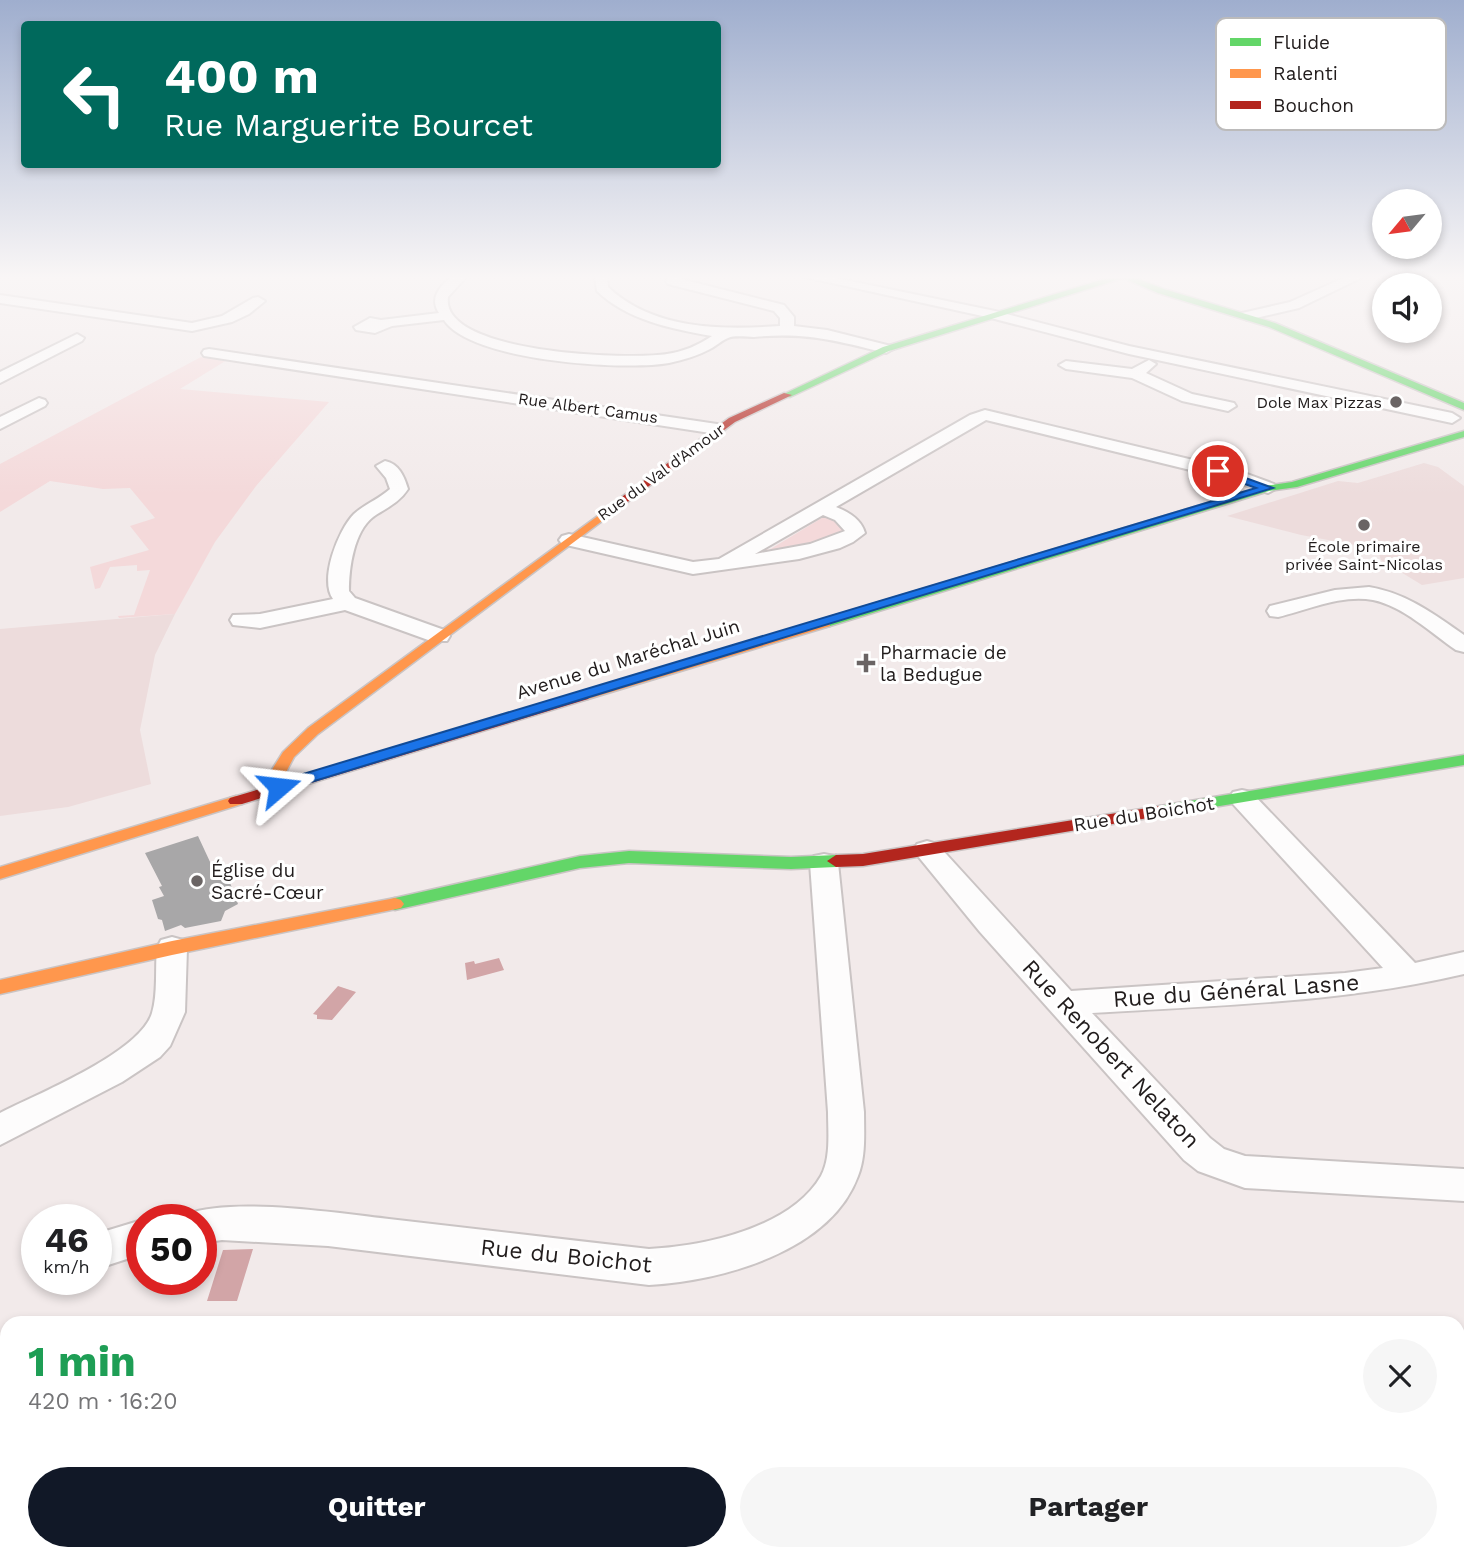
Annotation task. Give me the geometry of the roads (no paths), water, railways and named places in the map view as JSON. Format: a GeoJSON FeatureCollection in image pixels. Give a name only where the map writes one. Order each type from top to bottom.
{"type":"FeatureCollection","features":[{"type":"Feature","properties":{"kind":"street"},"geometry":{"type":"LineString","coordinates":[[0,378],[56,349]]}},
{"type":"Feature","properties":{"kind":"street"},"geometry":{"type":"LineString","coordinates":[[520,349],[599,360],[644,361],[678,357],[699,349]]}},
{"type":"Feature","properties":{"kind":"street","name":"Rue du Val d'Amour"},"geometry":{"type":"LineString","coordinates":[[279,787],[276,773],[300,742],[717,429],[886,349]]}},
{"type":"Feature","properties":{"kind":"street"},"geometry":{"type":"LineString","coordinates":[[1126,349],[1460,420]]}},
{"type":"Feature","properties":{"kind":"street"},"geometry":{"type":"LineString","coordinates":[[1327,349],[1428,393],[1452,408],[1460,420]]}},
{"type":"Feature","properties":{"kind":"street","name":"Rue Albert Camus"},"geometry":{"type":"LineString","coordinates":[[209,352],[717,429]]}},
{"type":"Feature","properties":{"kind":"street"},"geometry":{"type":"LineString","coordinates":[[1135,374],[1159,357]]}},
{"type":"Feature","properties":{"kind":"street"},"geometry":{"type":"LineString","coordinates":[[1066,365],[1135,374],[1188,398],[1228,406]]}},
{"type":"Feature","properties":{"kind":"street"},"geometry":{"type":"LineString","coordinates":[[0,424],[39,403]]}},
{"type":"Feature","properties":{"kind":"street"},"geometry":{"type":"LineString","coordinates":[[569,540],[693,568],[713,567],[734,560],[985,415],[1233,475],[1268,488]]}},
{"type":"Feature","properties":{"kind":"street","name":"Avenue du Maréchal Juin"},"geometry":{"type":"LineString","coordinates":[[0,873],[1268,488],[1293,485],[1460,420]]}},
{"type":"Feature","properties":{"kind":"street"},"geometry":{"type":"LineString","coordinates":[[385,466],[395,476],[400,489],[354,527],[338,583],[341,598],[347,603],[439,636]]}},
{"type":"Feature","properties":{"kind":"street"},"geometry":{"type":"LineString","coordinates":[[734,560],[750,561],[779,556],[837,542],[855,533],[854,528],[842,516],[823,508]]}},
{"type":"Feature","properties":{"kind":"street"},"geometry":{"type":"LineString","coordinates":[[1278,611],[1355,593],[1377,594],[1396,601],[1464,645]]}},
{"type":"Feature","properties":{"kind":"street"},"geometry":{"type":"LineString","coordinates":[[241,620],[260,621],[347,603]]}},
{"type":"Feature","properties":{"kind":"street","name":"Rue du Boichot"},"geometry":{"type":"LineString","coordinates":[[0,987],[172,948],[375,909],[580,862],[629,858],[824,863],[927,850],[1464,760]]}},
{"type":"Feature","properties":{"kind":"street"},"geometry":{"type":"LineString","coordinates":[[1242,798],[1409,976]]}},
{"type":"Feature","properties":{"kind":"street","name":"Rue Renobert Nelaton"},"geometry":{"type":"LineString","coordinates":[[927,850],[991,925],[1197,1149],[1227,1167],[1245,1172],[1464,1185]]}},
{"type":"Feature","properties":{"kind":"street","name":"Rue du Boichot"},"geometry":{"type":"LineString","coordinates":[[217,1224],[328,1229],[649,1267],[695,1264],[737,1252],[786,1229],[816,1208],[836,1185],[845,1153],[846,1112],[824,863]]}},
{"type":"Feature","properties":{"kind":"street"},"geometry":{"type":"LineString","coordinates":[[0,1130],[110,1073],[148,1048],[158,1037],[169,1012],[172,948]]}},
{"type":"Feature","properties":{"kind":"street","name":"Rue du Général Lasne"},"geometry":{"type":"LineString","coordinates":[[1064,1003],[1345,985],[1409,976],[1464,963]]}},
{"type":"Feature","properties":{"kind":"place","name":"Dole Max Pizzas"},"geometry":{"type":"Point","coordinates":[1396,402]}},
{"type":"Feature","properties":{"kind":"place","name":"École primaire privée Saint-Nicolas"},"geometry":{"type":"Point","coordinates":[1364,525]}},
{"type":"Feature","properties":{"kind":"place","name":"Pharmacie de la Bedugue"},"geometry":{"type":"Point","coordinates":[866,663]}},
{"type":"Feature","properties":{"kind":"place","name":"Église du Sacré-Cœur"},"geometry":{"type":"Point","coordinates":[197,881]}}]}
